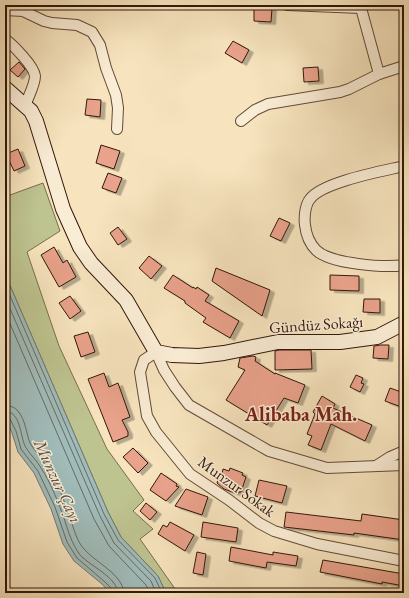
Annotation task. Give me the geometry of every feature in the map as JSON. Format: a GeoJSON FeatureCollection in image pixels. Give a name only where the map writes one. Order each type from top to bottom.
{"type":"FeatureCollection","features":[{"type":"Feature","properties":{"kind":"main road"},"geometry":{"type":"LineString","coordinates":[[5,88],[31,112],[36,121],[63,209],[80,247],[91,263],[126,300],[156,352]]}},
{"type":"Feature","properties":{"kind":"main road","name":"Gündüz Sokağı"},"geometry":{"type":"LineString","coordinates":[[156,352],[172,355],[199,356],[224,353],[278,342],[340,342],[377,337],[404,323]]}},
{"type":"Feature","properties":{"kind":"street"},"geometry":{"type":"LineString","coordinates":[[287,5],[362,6],[379,74]]}},
{"type":"Feature","properties":{"kind":"street"},"geometry":{"type":"LineString","coordinates":[[5,10],[23,11],[44,21],[77,25],[92,32],[100,44],[106,68],[116,95],[118,108],[117,129]]}},
{"type":"Feature","properties":{"kind":"street"},"geometry":{"type":"LineString","coordinates":[[5,39],[22,56],[34,73],[34,80],[25,106]]}},
{"type":"Feature","properties":{"kind":"street"},"geometry":{"type":"LineString","coordinates":[[241,121],[255,110],[268,104],[340,92],[379,74],[404,66]]}},
{"type":"Feature","properties":{"kind":"street"},"geometry":{"type":"LineString","coordinates":[[404,166],[333,184],[320,190],[310,199],[306,208],[305,223],[307,238],[316,250],[327,258],[388,267],[404,265]]}},
{"type":"Feature","properties":{"kind":"street"},"geometry":{"type":"LineString","coordinates":[[156,352],[164,370],[175,388],[189,405],[269,451],[326,468],[404,466]]}},
{"type":"Feature","properties":{"kind":"street","name":"Munzur Sokak"},"geometry":{"type":"LineString","coordinates":[[156,352],[144,360],[140,372],[148,416],[156,432],[190,474],[229,500],[259,523],[274,531],[317,544],[404,562]]}},
{"type":"Feature","properties":{"kind":"street"},"geometry":{"type":"LineString","coordinates":[[376,466],[390,457],[404,451]]}},
{"type":"Feature","properties":{"kind":"green space"},"geometry":{"type":"Polygon","coordinates":[[[43,183],[60,231],[27,252],[59,346],[107,449],[144,500],[133,511],[153,529],[140,539],[178,593],[166,593],[158,576],[121,537],[108,512],[5,274],[5,187],[10,195],[43,183]]]}},
{"type":"Feature","properties":{"kind":"water","name":"Munzur Çayı"},"geometry":{"type":"Polygon","coordinates":[[[5,274],[108,512],[121,537],[158,576],[166,593],[110,593],[102,584],[74,561],[63,544],[51,509],[34,473],[18,452],[5,417],[5,274]]]}},
{"type":"Feature","properties":{"kind":"building"},"geometry":{"type":"Polygon","coordinates":[[[254,7],[272,8],[271,22],[254,21],[254,7]]]}},
{"type":"Feature","properties":{"kind":"building"},"geometry":{"type":"Polygon","coordinates":[[[233,41],[249,50],[242,63],[225,53],[233,41]]]}},
{"type":"Feature","properties":{"kind":"building"},"geometry":{"type":"Polygon","coordinates":[[[19,62],[25,69],[18,77],[10,70],[19,62]]]}},
{"type":"Feature","properties":{"kind":"building"},"geometry":{"type":"Polygon","coordinates":[[[318,67],[319,81],[304,82],[303,68],[318,67]]]}},
{"type":"Feature","properties":{"kind":"building"},"geometry":{"type":"Polygon","coordinates":[[[87,99],[101,100],[100,117],[85,115],[87,99]]]}},
{"type":"Feature","properties":{"kind":"building"},"geometry":{"type":"Polygon","coordinates":[[[101,145],[120,151],[114,169],[96,163],[101,145]]]}},
{"type":"Feature","properties":{"kind":"building"},"geometry":{"type":"Polygon","coordinates":[[[18,149],[25,166],[14,171],[6,154],[18,149]]]}},
{"type":"Feature","properties":{"kind":"building"},"geometry":{"type":"Polygon","coordinates":[[[108,173],[122,178],[116,193],[102,188],[108,173]]]}},
{"type":"Feature","properties":{"kind":"building"},"geometry":{"type":"Polygon","coordinates":[[[279,218],[290,223],[281,241],[270,236],[279,218]]]}},
{"type":"Feature","properties":{"kind":"building"},"geometry":{"type":"Polygon","coordinates":[[[118,227],[127,239],[118,245],[110,233],[118,227]]]}},
{"type":"Feature","properties":{"kind":"building"},"geometry":{"type":"Polygon","coordinates":[[[54,247],[63,263],[67,260],[76,277],[59,287],[41,255],[54,247]]]}},
{"type":"Feature","properties":{"kind":"building"},"geometry":{"type":"Polygon","coordinates":[[[149,256],[162,266],[151,279],[139,268],[149,256]]]}},
{"type":"Feature","properties":{"kind":"building"},"geometry":{"type":"Polygon","coordinates":[[[216,268],[270,290],[262,316],[212,281],[216,268]]]}},
{"type":"Feature","properties":{"kind":"building"},"geometry":{"type":"Polygon","coordinates":[[[173,275],[193,288],[196,289],[197,287],[209,295],[205,301],[239,321],[230,338],[203,322],[206,318],[185,303],[185,301],[164,288],[173,275]]]}},
{"type":"Feature","properties":{"kind":"building"},"geometry":{"type":"Polygon","coordinates":[[[330,275],[359,276],[359,291],[330,290],[330,275]]]}},
{"type":"Feature","properties":{"kind":"building"},"geometry":{"type":"Polygon","coordinates":[[[70,296],[81,311],[70,319],[59,303],[70,296]]]}},
{"type":"Feature","properties":{"kind":"building"},"geometry":{"type":"Polygon","coordinates":[[[364,299],[380,299],[380,313],[363,312],[364,299]]]}},
{"type":"Feature","properties":{"kind":"building"},"geometry":{"type":"Polygon","coordinates":[[[88,332],[95,352],[81,357],[74,336],[88,332]]]}},
{"type":"Feature","properties":{"kind":"building"},"geometry":{"type":"Polygon","coordinates":[[[389,345],[388,359],[373,358],[374,346],[389,345]]]}},
{"type":"Feature","properties":{"kind":"building"},"geometry":{"type":"Polygon","coordinates":[[[311,350],[312,369],[275,370],[275,351],[311,350]]]}},
{"type":"Feature","properties":{"kind":"building"},"geometry":{"type":"Polygon","coordinates":[[[256,357],[255,361],[275,374],[305,385],[298,403],[284,398],[267,425],[226,400],[245,370],[238,367],[240,358],[256,357]]]}},
{"type":"Feature","properties":{"kind":"building"},"geometry":{"type":"Polygon","coordinates":[[[104,373],[109,387],[118,383],[130,417],[122,420],[128,432],[128,436],[113,442],[88,379],[104,373]]]}},
{"type":"Feature","properties":{"kind":"building"},"geometry":{"type":"Polygon","coordinates":[[[356,375],[363,378],[361,383],[364,384],[360,392],[350,387],[356,375]]]}},
{"type":"Feature","properties":{"kind":"building"},"geometry":{"type":"Polygon","coordinates":[[[390,388],[404,393],[404,408],[385,401],[390,388]]]}},
{"type":"Feature","properties":{"kind":"building"},"geometry":{"type":"Polygon","coordinates":[[[322,396],[335,404],[333,408],[372,425],[365,441],[331,424],[321,450],[308,445],[312,436],[307,434],[315,414],[313,412],[322,396]]]}},
{"type":"Feature","properties":{"kind":"building"},"geometry":{"type":"Polygon","coordinates":[[[133,448],[148,463],[138,473],[123,457],[133,448]]]}},
{"type":"Feature","properties":{"kind":"building"},"geometry":{"type":"Polygon","coordinates":[[[230,468],[243,473],[242,475],[246,477],[241,492],[238,494],[224,489],[217,483],[223,469],[229,471],[230,468]]]}},
{"type":"Feature","properties":{"kind":"building"},"geometry":{"type":"Polygon","coordinates":[[[161,473],[179,487],[166,501],[150,490],[161,473]]]}},
{"type":"Feature","properties":{"kind":"building"},"geometry":{"type":"Polygon","coordinates":[[[259,480],[287,486],[282,503],[255,496],[259,480]]]}},
{"type":"Feature","properties":{"kind":"building"},"geometry":{"type":"Polygon","coordinates":[[[186,489],[208,497],[202,515],[175,506],[186,489]]]}},
{"type":"Feature","properties":{"kind":"building"},"geometry":{"type":"Polygon","coordinates":[[[146,503],[157,512],[150,520],[140,511],[146,503]]]}},
{"type":"Feature","properties":{"kind":"building"},"geometry":{"type":"Polygon","coordinates":[[[286,512],[361,521],[362,514],[404,520],[404,540],[354,533],[354,535],[284,527],[286,512]]]}},
{"type":"Feature","properties":{"kind":"building"},"geometry":{"type":"Polygon","coordinates":[[[170,522],[194,535],[185,551],[158,534],[163,525],[167,527],[170,522]]]}},
{"type":"Feature","properties":{"kind":"building"},"geometry":{"type":"Polygon","coordinates":[[[203,522],[238,528],[236,542],[201,537],[203,522]]]}},
{"type":"Feature","properties":{"kind":"building"},"geometry":{"type":"Polygon","coordinates":[[[231,547],[273,555],[273,552],[298,556],[296,566],[267,562],[266,568],[229,561],[231,547]]]}},
{"type":"Feature","properties":{"kind":"building"},"geometry":{"type":"Polygon","coordinates":[[[197,552],[206,554],[203,575],[193,573],[197,552]]]}},
{"type":"Feature","properties":{"kind":"building"},"geometry":{"type":"Polygon","coordinates":[[[323,560],[404,574],[404,586],[382,582],[382,584],[320,572],[323,560]]]}},
{"type":"Feature","properties":{"kind":"district","name":"Alibaba Mah."},"geometry":{"type":"Point","coordinates":[301,414]}}]}
